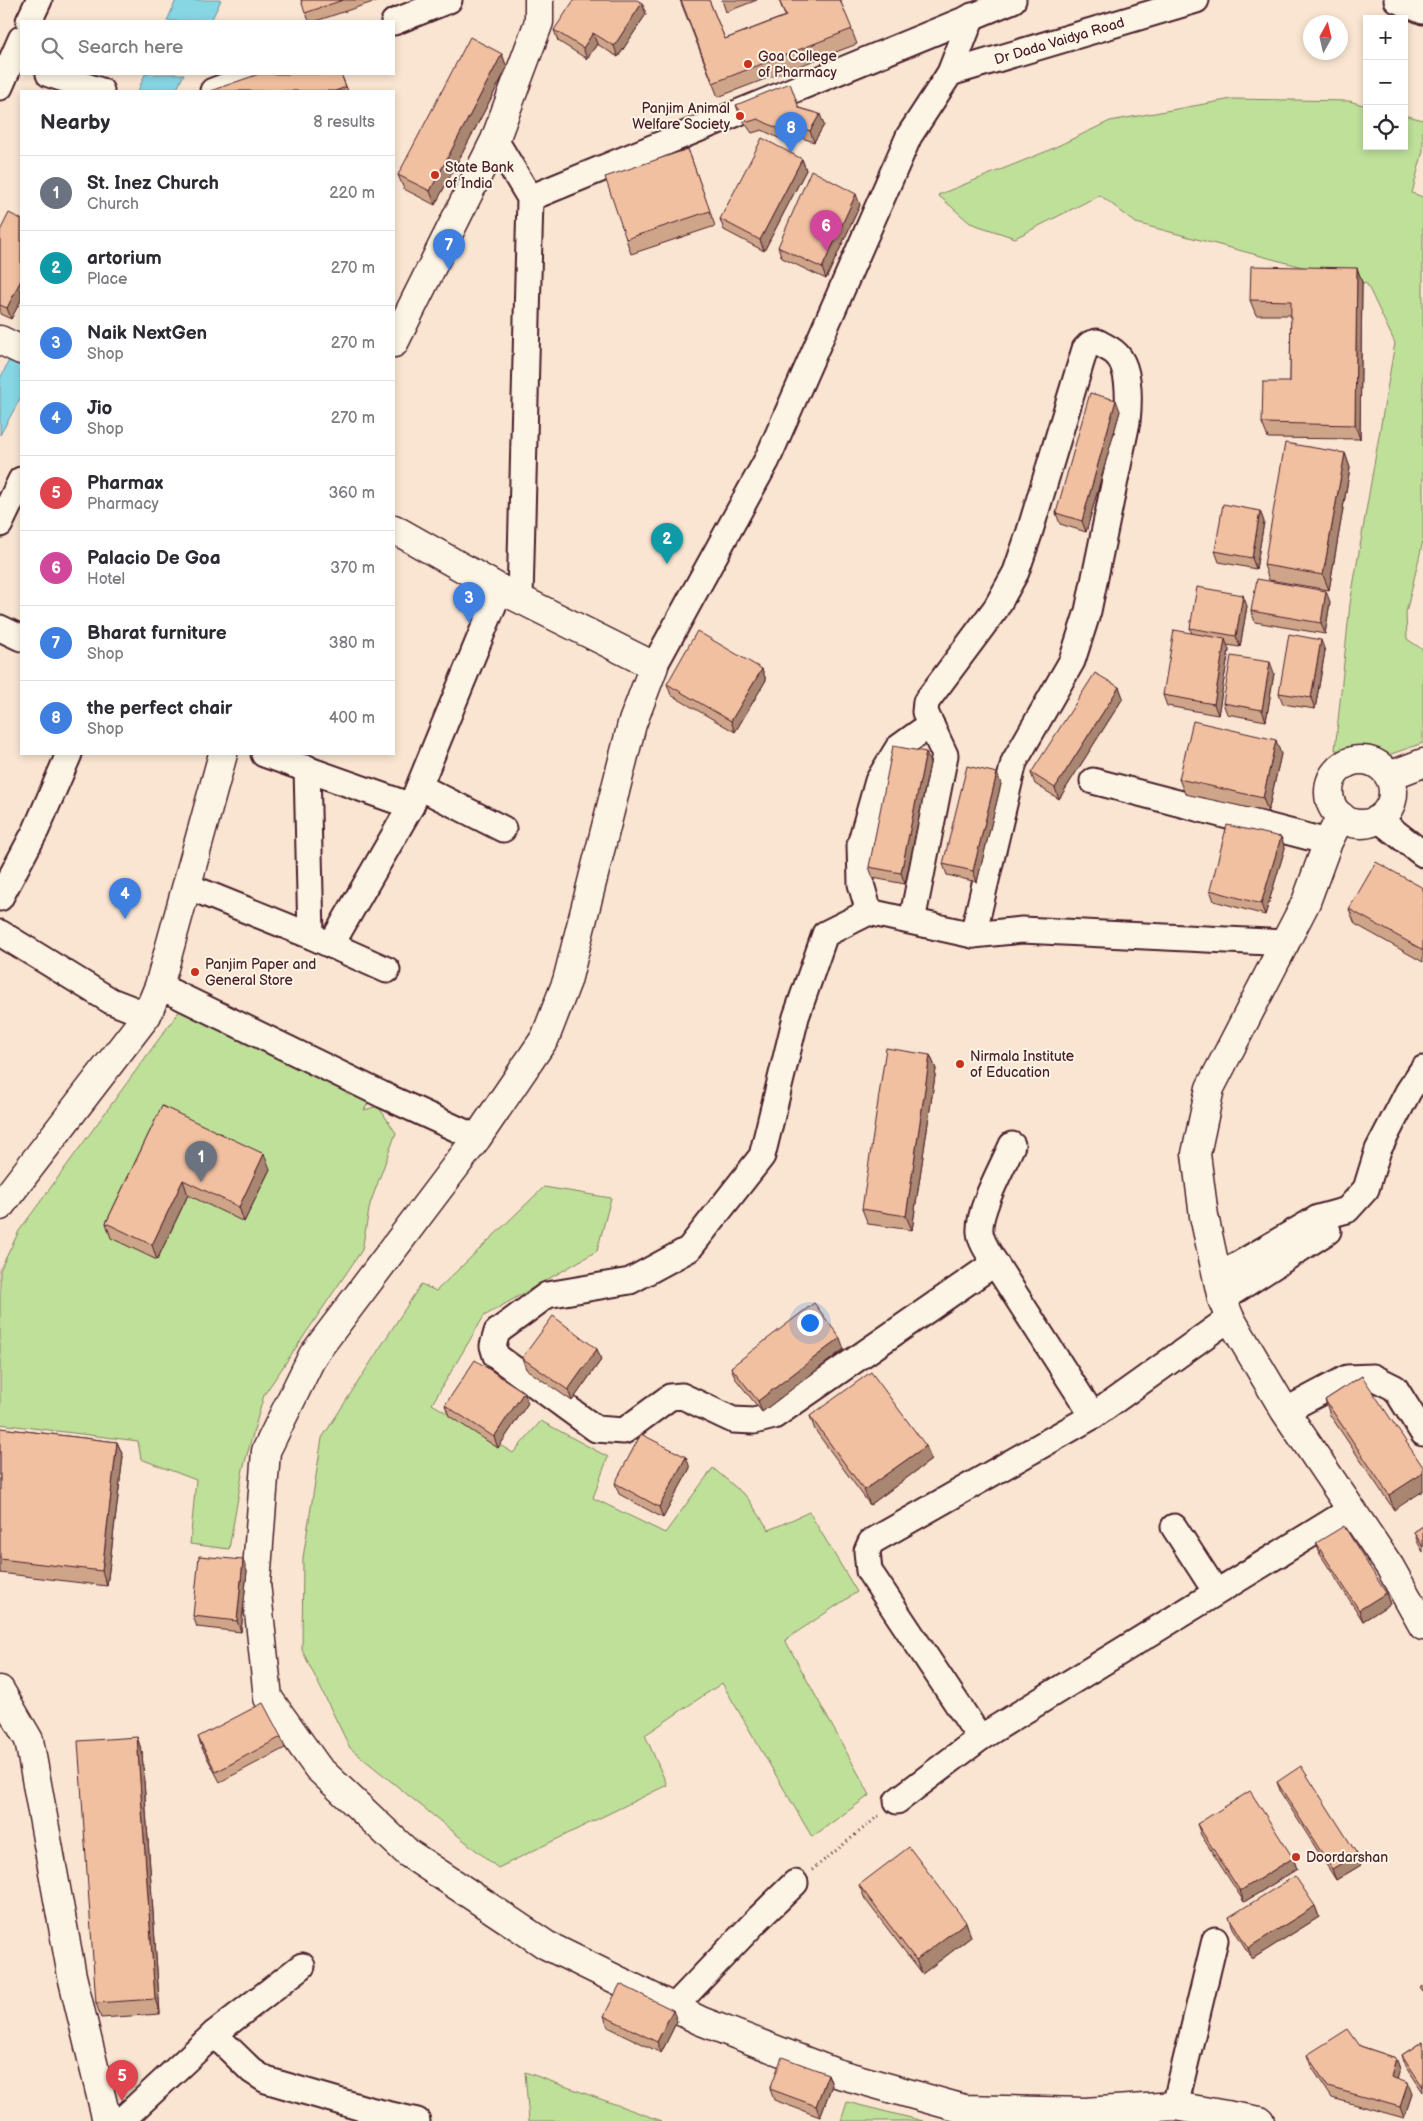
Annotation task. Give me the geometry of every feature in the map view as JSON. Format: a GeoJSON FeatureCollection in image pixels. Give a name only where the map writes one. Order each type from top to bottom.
{"type":"FeatureCollection","features":[{"type":"Feature","properties":{"kind":"main road"},"geometry":{"type":"LineString","coordinates":[[395,341],[495,140],[539,22],[539,0]]}},
{"type":"Feature","properties":{"kind":"main road"},"geometry":{"type":"LineString","coordinates":[[395,531],[510,594],[654,666],[632,724],[567,981],[544,1038],[478,1138],[313,1355],[266,1451],[256,1583],[268,1698],[318,1768],[408,1852],[546,1945],[701,2021],[836,2073],[964,2109],[1085,2112],[1175,2106],[1260,2121]]}},
{"type":"Feature","properties":{"kind":"main road"},"geometry":{"type":"LineString","coordinates":[[0,1205],[147,1015],[159,986],[223,755]]}},
{"type":"Feature","properties":{"kind":"main road"},"geometry":{"type":"LineString","coordinates":[[1354,760],[1364,761],[1378,766],[1389,776],[1392,785],[1391,804],[1378,819],[1369,823],[1359,824],[1341,816],[1334,808],[1330,799],[1332,780],[1345,765],[1354,760]]}},
{"type":"Feature","properties":{"kind":"main road"},"geometry":{"type":"LineString","coordinates":[[1389,776],[1423,763]]}},
{"type":"Feature","properties":{"kind":"main road"},"geometry":{"type":"LineString","coordinates":[[1341,816],[1328,842],[1306,902],[1210,1088],[1196,1154],[1204,1216],[1223,1298],[1285,1411],[1390,1567],[1423,1626]]}},
{"type":"Feature","properties":{"kind":"main road"},"geometry":{"type":"LineString","coordinates":[[0,1690],[29,1740],[72,1976],[107,2121]]}},
{"type":"Feature","properties":{"kind":"street"},"geometry":{"type":"LineString","coordinates":[[29,20],[39,0]]}},
{"type":"Feature","properties":{"kind":"street"},"geometry":{"type":"LineString","coordinates":[[395,22],[449,0]]}},
{"type":"Feature","properties":{"kind":"street"},"geometry":{"type":"LineString","coordinates":[[530,198],[1013,0]]}},
{"type":"Feature","properties":{"kind":"street","name":"Dr Dada Vaidya Road"},"geometry":{"type":"LineString","coordinates":[[950,73],[1196,0]]}},
{"type":"Feature","properties":{"kind":"street"},"geometry":{"type":"LineString","coordinates":[[1397,0],[1423,11]]}},
{"type":"Feature","properties":{"kind":"street"},"geometry":{"type":"LineString","coordinates":[[654,666],[767,460],[910,136],[950,73],[972,16]]}},
{"type":"Feature","properties":{"kind":"street"},"geometry":{"type":"LineString","coordinates":[[0,87],[13,55]]}},
{"type":"Feature","properties":{"kind":"street"},"geometry":{"type":"LineString","coordinates":[[52,75],[98,90]]}},
{"type":"Feature","properties":{"kind":"street"},"geometry":{"type":"LineString","coordinates":[[216,90],[255,75]]}},
{"type":"Feature","properties":{"kind":"street"},"geometry":{"type":"LineString","coordinates":[[321,940],[415,796],[510,594],[530,198],[495,140]]}},
{"type":"Feature","properties":{"kind":"street"},"geometry":{"type":"LineString","coordinates":[[912,921],[944,763],[944,750],[925,712],[926,702],[996,608],[1016,572],[1086,349],[1090,344],[1097,342],[1115,353],[1124,367],[1129,394],[1128,422],[1088,611],[1080,638],[1072,660],[1014,762],[973,935]]}},
{"type":"Feature","properties":{"kind":"street"},"geometry":{"type":"LineString","coordinates":[[0,524],[20,482]]}},
{"type":"Feature","properties":{"kind":"street"},"geometry":{"type":"LineString","coordinates":[[0,628],[20,638]]}},
{"type":"Feature","properties":{"kind":"street"},"geometry":{"type":"LineString","coordinates":[[869,912],[860,884],[860,845],[878,781],[898,748],[931,724]]}},
{"type":"Feature","properties":{"kind":"street"},"geometry":{"type":"LineString","coordinates":[[0,898],[36,830],[68,755]]}},
{"type":"Feature","properties":{"kind":"street"},"geometry":{"type":"LineString","coordinates":[[267,755],[307,768],[415,796],[503,829]]}},
{"type":"Feature","properties":{"kind":"street"},"geometry":{"type":"LineString","coordinates":[[307,768],[321,940]]}},
{"type":"Feature","properties":{"kind":"street"},"geometry":{"type":"LineString","coordinates":[[1093,781],[1328,842]]}},
{"type":"Feature","properties":{"kind":"street"},"geometry":{"type":"LineString","coordinates":[[1378,819],[1423,854]]}},
{"type":"Feature","properties":{"kind":"street"},"geometry":{"type":"LineString","coordinates":[[187,886],[321,940],[387,970]]}},
{"type":"Feature","properties":{"kind":"street"},"geometry":{"type":"LineString","coordinates":[[995,1263],[774,1416],[754,1422],[733,1420],[682,1396],[670,1397],[624,1431],[596,1430],[496,1356],[493,1346],[497,1332],[547,1295],[630,1281],[689,1249],[762,1156],[796,1017],[824,934],[869,912],[973,935],[1022,930],[1286,943]]}},
{"type":"Feature","properties":{"kind":"street"},"geometry":{"type":"LineString","coordinates":[[0,933],[111,1001],[147,1015]]}},
{"type":"Feature","properties":{"kind":"street"},"geometry":{"type":"LineString","coordinates":[[159,986],[383,1095],[478,1138]]}},
{"type":"Feature","properties":{"kind":"street"},"geometry":{"type":"LineString","coordinates":[[980,1738],[869,1570],[867,1552],[871,1542],[1093,1416],[1223,1298],[1318,1218],[1348,1210],[1366,1189],[1378,1150],[1408,1092],[1423,1069]]}},
{"type":"Feature","properties":{"kind":"street"},"geometry":{"type":"LineString","coordinates":[[1012,1145],[981,1215],[980,1232],[982,1242],[1093,1416]]}},
{"type":"Feature","properties":{"kind":"street"},"geometry":{"type":"LineString","coordinates":[[1223,1298],[1348,1218]]}},
{"type":"Feature","properties":{"kind":"street"},"geometry":{"type":"LineString","coordinates":[[1285,1411],[1347,1378],[1372,1377],[1396,1388],[1423,1432]]}},
{"type":"Feature","properties":{"kind":"street"},"geometry":{"type":"LineString","coordinates":[[897,1801],[980,1738],[1352,1509]]}},
{"type":"Feature","properties":{"kind":"street"},"geometry":{"type":"LineString","coordinates":[[1174,1527],[1216,1592]]}},
{"type":"Feature","properties":{"kind":"street"},"geometry":{"type":"LineString","coordinates":[[673,2008],[795,1883]]}},
{"type":"Feature","properties":{"kind":"street"},"geometry":{"type":"LineString","coordinates":[[1175,2106],[1215,1940]]}},
{"type":"Feature","properties":{"kind":"street"},"geometry":{"type":"LineString","coordinates":[[121,2121],[214,2034],[302,1966]]}},
{"type":"Feature","properties":{"kind":"street"},"geometry":{"type":"LineString","coordinates":[[214,2034],[252,2072],[266,2080],[369,2110],[416,2121]]}},
{"type":"Feature","properties":{"kind":"path"},"geometry":{"type":"LineString","coordinates":[[795,1883],[897,1801]]}},
{"type":"Feature","properties":{"kind":"green space"},"geometry":{"type":"Polygon","coordinates":[[[1232,99],[1349,101],[1363,105],[1363,150],[1408,150],[1408,116],[1423,120],[1423,151],[1412,193],[1423,197],[1423,541],[1406,613],[1407,639],[1423,650],[1423,743],[1388,755],[1335,750],[1350,604],[1395,343],[1367,284],[1136,223],[1100,195],[1015,238],[970,223],[938,195],[1045,152],[1110,121],[1232,99]]]}},
{"type":"Feature","properties":{"kind":"green space"},"geometry":{"type":"Polygon","coordinates":[[[183,1006],[370,1100],[364,1110],[378,1106],[396,1133],[370,1204],[362,1250],[264,1395],[243,1469],[229,1549],[190,1544],[196,1480],[141,1459],[138,1441],[0,1424],[0,1270],[19,1231],[183,1006]]]}},
{"type":"Feature","properties":{"kind":"green space"},"geometry":{"type":"Polygon","coordinates":[[[544,1187],[611,1198],[597,1251],[484,1316],[432,1404],[513,1453],[541,1421],[608,1457],[593,1498],[665,1533],[713,1468],[747,1497],[769,1530],[809,1512],[857,1592],[785,1640],[870,1795],[812,1837],[722,1683],[645,1735],[667,1785],[498,1868],[350,1748],[302,1650],[303,1558],[322,1438],[421,1284],[436,1291],[544,1187]]]}},
{"type":"Feature","properties":{"kind":"green space"},"geometry":{"type":"Polygon","coordinates":[[[525,2072],[662,2121],[529,2121],[525,2072]]]}},
{"type":"Feature","properties":{"kind":"green space"},"geometry":{"type":"Polygon","coordinates":[[[847,2102],[923,2121],[841,2121],[847,2102]]]}},
{"type":"Feature","properties":{"kind":"water"},"geometry":{"type":"Polygon","coordinates":[[[176,0],[221,0],[211,20],[167,20],[176,0]]]}},
{"type":"Feature","properties":{"kind":"water"},"geometry":{"type":"Polygon","coordinates":[[[145,75],[184,75],[176,90],[138,90],[145,75]]]}},
{"type":"Feature","properties":{"kind":"water"},"geometry":{"type":"Polygon","coordinates":[[[20,337],[20,399],[0,435],[0,379],[20,337]]]}},
{"type":"Feature","properties":{"kind":"building"},"geometry":{"type":"Polygon","coordinates":[[[301,0],[343,0],[305,13],[301,0]]]}},
{"type":"Feature","properties":{"kind":"building"},"geometry":{"type":"Polygon","coordinates":[[[574,0],[637,0],[642,3],[614,46],[593,33],[583,48],[554,30],[574,0]]]}},
{"type":"Feature","properties":{"kind":"building"},"geometry":{"type":"Polygon","coordinates":[[[681,0],[709,0],[725,39],[786,16],[779,0],[840,0],[852,29],[713,83],[681,0]]]}},
{"type":"Feature","properties":{"kind":"building"},"geometry":{"type":"Polygon","coordinates":[[[470,37],[502,54],[430,191],[398,175],[470,37]]]}},
{"type":"Feature","properties":{"kind":"building"},"geometry":{"type":"Polygon","coordinates":[[[256,75],[341,75],[346,87],[338,90],[213,90],[256,75]]]}},
{"type":"Feature","properties":{"kind":"building"},"geometry":{"type":"Polygon","coordinates":[[[790,83],[799,108],[820,114],[810,131],[792,125],[785,132],[758,119],[748,122],[736,105],[790,83]]]}},
{"type":"Feature","properties":{"kind":"building"},"geometry":{"type":"Polygon","coordinates":[[[762,138],[802,159],[760,240],[720,219],[762,138]]]}},
{"type":"Feature","properties":{"kind":"building"},"geometry":{"type":"Polygon","coordinates":[[[688,149],[710,211],[626,239],[605,177],[688,149]]]}},
{"type":"Feature","properties":{"kind":"building"},"geometry":{"type":"Polygon","coordinates":[[[811,170],[856,194],[822,268],[778,247],[811,170]]]}},
{"type":"Feature","properties":{"kind":"building"},"geometry":{"type":"Polygon","coordinates":[[[9,213],[20,218],[20,282],[7,308],[0,305],[0,231],[9,213]]]}},
{"type":"Feature","properties":{"kind":"building"},"geometry":{"type":"Polygon","coordinates":[[[1251,266],[1357,268],[1355,425],[1262,423],[1263,382],[1290,382],[1291,301],[1250,300],[1251,266]]]}},
{"type":"Feature","properties":{"kind":"building"},"geometry":{"type":"Polygon","coordinates":[[[1090,393],[1116,400],[1082,521],[1056,513],[1090,393]]]}},
{"type":"Feature","properties":{"kind":"building"},"geometry":{"type":"Polygon","coordinates":[[[1285,443],[1345,453],[1323,575],[1264,565],[1285,443]]]}},
{"type":"Feature","properties":{"kind":"building"},"geometry":{"type":"Polygon","coordinates":[[[1223,504],[1260,511],[1252,558],[1215,551],[1223,504]]]}},
{"type":"Feature","properties":{"kind":"building"},"geometry":{"type":"Polygon","coordinates":[[[1257,579],[1326,591],[1321,623],[1251,611],[1257,579]]]}},
{"type":"Feature","properties":{"kind":"building"},"geometry":{"type":"Polygon","coordinates":[[[1197,587],[1243,595],[1236,636],[1190,628],[1197,587]]]}},
{"type":"Feature","properties":{"kind":"building"},"geometry":{"type":"Polygon","coordinates":[[[1174,630],[1225,639],[1214,704],[1163,695],[1174,630]]]}},
{"type":"Feature","properties":{"kind":"building"},"geometry":{"type":"Polygon","coordinates":[[[697,631],[762,669],[731,721],[667,684],[697,631]]]}},
{"type":"Feature","properties":{"kind":"building"},"geometry":{"type":"Polygon","coordinates":[[[1289,634],[1321,640],[1311,698],[1279,693],[1289,634]]]}},
{"type":"Feature","properties":{"kind":"building"},"geometry":{"type":"Polygon","coordinates":[[[1231,656],[1270,662],[1262,710],[1223,703],[1231,656]]]}},
{"type":"Feature","properties":{"kind":"building"},"geometry":{"type":"Polygon","coordinates":[[[1095,673],[1119,687],[1055,788],[1031,773],[1095,673]]]}},
{"type":"Feature","properties":{"kind":"building"},"geometry":{"type":"Polygon","coordinates":[[[1193,721],[1276,740],[1263,798],[1179,779],[1193,721]]]}},
{"type":"Feature","properties":{"kind":"building"},"geometry":{"type":"Polygon","coordinates":[[[893,746],[926,752],[901,873],[869,867],[893,746]]]}},
{"type":"Feature","properties":{"kind":"building"},"geometry":{"type":"Polygon","coordinates":[[[967,766],[997,773],[973,871],[943,864],[967,766]]]}},
{"type":"Feature","properties":{"kind":"building"},"geometry":{"type":"Polygon","coordinates":[[[1227,825],[1281,837],[1261,904],[1210,890],[1227,825]]]}},
{"type":"Feature","properties":{"kind":"building"},"geometry":{"type":"Polygon","coordinates":[[[1376,862],[1423,888],[1423,950],[1349,909],[1376,862]]]}},
{"type":"Feature","properties":{"kind":"building"},"geometry":{"type":"Polygon","coordinates":[[[886,1048],[930,1055],[906,1216],[862,1209],[886,1048]]]}},
{"type":"Feature","properties":{"kind":"building"},"geometry":{"type":"Polygon","coordinates":[[[162,1106],[264,1154],[239,1207],[183,1180],[152,1245],[106,1223],[162,1106]]]}},
{"type":"Feature","properties":{"kind":"building"},"geometry":{"type":"Polygon","coordinates":[[[814,1303],[840,1338],[758,1401],[731,1367],[814,1303]]]}},
{"type":"Feature","properties":{"kind":"building"},"geometry":{"type":"Polygon","coordinates":[[[553,1316],[597,1349],[568,1390],[522,1358],[553,1316]]]}},
{"type":"Feature","properties":{"kind":"building"},"geometry":{"type":"Polygon","coordinates":[[[475,1360],[524,1392],[494,1437],[445,1405],[475,1360]]]}},
{"type":"Feature","properties":{"kind":"building"},"geometry":{"type":"Polygon","coordinates":[[[871,1372],[926,1446],[864,1490],[810,1416],[871,1372]]]}},
{"type":"Feature","properties":{"kind":"building"},"geometry":{"type":"Polygon","coordinates":[[[1362,1376],[1423,1467],[1423,1473],[1389,1495],[1325,1400],[1362,1376]]]}},
{"type":"Feature","properties":{"kind":"building"},"geometry":{"type":"Polygon","coordinates":[[[0,1428],[117,1442],[102,1571],[0,1559],[0,1428]]]}},
{"type":"Feature","properties":{"kind":"building"},"geometry":{"type":"Polygon","coordinates":[[[641,1434],[686,1457],[659,1507],[615,1483],[641,1434]]]}},
{"type":"Feature","properties":{"kind":"building"},"geometry":{"type":"Polygon","coordinates":[[[1344,1526],[1386,1593],[1359,1610],[1316,1543],[1344,1526]]]}},
{"type":"Feature","properties":{"kind":"building"},"geometry":{"type":"Polygon","coordinates":[[[1423,1526],[1423,1547],[1414,1532],[1423,1526]]]}},
{"type":"Feature","properties":{"kind":"building"},"geometry":{"type":"Polygon","coordinates":[[[199,1556],[243,1560],[237,1621],[193,1616],[199,1556]]]}},
{"type":"Feature","properties":{"kind":"building"},"geometry":{"type":"Polygon","coordinates":[[[263,1703],[281,1737],[216,1772],[198,1737],[263,1703]]]}},
{"type":"Feature","properties":{"kind":"building"},"geometry":{"type":"Polygon","coordinates":[[[137,1737],[155,1999],[96,2003],[78,1741],[137,1737]]]}},
{"type":"Feature","properties":{"kind":"building"},"geometry":{"type":"Polygon","coordinates":[[[1301,1766],[1357,1854],[1332,1869],[1277,1782],[1301,1766]]]}},
{"type":"Feature","properties":{"kind":"building"},"geometry":{"type":"Polygon","coordinates":[[[1250,1791],[1293,1858],[1240,1891],[1197,1824],[1250,1791]]]}},
{"type":"Feature","properties":{"kind":"building"},"geometry":{"type":"Polygon","coordinates":[[[909,1847],[966,1922],[916,1960],[859,1885],[909,1847]]]}},
{"type":"Feature","properties":{"kind":"building"},"geometry":{"type":"Polygon","coordinates":[[[1295,1876],[1315,1906],[1248,1948],[1229,1917],[1295,1876]]]}},
{"type":"Feature","properties":{"kind":"building"},"geometry":{"type":"Polygon","coordinates":[[[620,1984],[673,2010],[657,2042],[604,2016],[620,1984]]]}},
{"type":"Feature","properties":{"kind":"building"},"geometry":{"type":"Polygon","coordinates":[[[1348,2029],[1360,2046],[1396,2058],[1391,2077],[1408,2083],[1400,2107],[1328,2087],[1307,2055],[1348,2029]]]}},
{"type":"Feature","properties":{"kind":"building"},"geometry":{"type":"Polygon","coordinates":[[[1423,2041],[1423,2087],[1402,2055],[1423,2041]]]}},
{"type":"Feature","properties":{"kind":"building"},"geometry":{"type":"Polygon","coordinates":[[[782,2057],[828,2074],[816,2106],[770,2089],[782,2057]]]}},
{"type":"Feature","properties":{"kind":"place","name":"Goa College of Pharmacy"},"geometry":{"type":"Point","coordinates":[748,64]}},
{"type":"Feature","properties":{"kind":"place","name":"Panjim Animal Welfare Society"},"geometry":{"type":"Point","coordinates":[740,116]}},
{"type":"Feature","properties":{"kind":"place","name":"the perfect chair"},"geometry":{"type":"Point","coordinates":[791,153]}},
{"type":"Feature","properties":{"kind":"place","name":"State Bank of India"},"geometry":{"type":"Point","coordinates":[435,175]}},
{"type":"Feature","properties":{"kind":"place","name":"Palacio De Goa"},"geometry":{"type":"Point","coordinates":[826,251]}},
{"type":"Feature","properties":{"kind":"place","name":"Bharat furniture"},"geometry":{"type":"Point","coordinates":[449,270]}},
{"type":"Feature","properties":{"kind":"place","name":"artorium"},"geometry":{"type":"Point","coordinates":[667,564]}},
{"type":"Feature","properties":{"kind":"place","name":"Naik NextGen"},"geometry":{"type":"Point","coordinates":[469,623]}},
{"type":"Feature","properties":{"kind":"place","name":"Jio"},"geometry":{"type":"Point","coordinates":[125,919]}},
{"type":"Feature","properties":{"kind":"place","name":"Panjim Paper and General Store"},"geometry":{"type":"Point","coordinates":[195,972]}},
{"type":"Feature","properties":{"kind":"place","name":"Nirmala Institute of Education"},"geometry":{"type":"Point","coordinates":[960,1064]}},
{"type":"Feature","properties":{"kind":"place","name":"St. Inez Church"},"geometry":{"type":"Point","coordinates":[201,1182]}},
{"type":"Feature","properties":{"kind":"place","name":"Doordarshan"},"geometry":{"type":"Point","coordinates":[1296,1857]}},
{"type":"Feature","properties":{"kind":"place","name":"Pharmax"},"geometry":{"type":"Point","coordinates":[122,2101]}}]}
